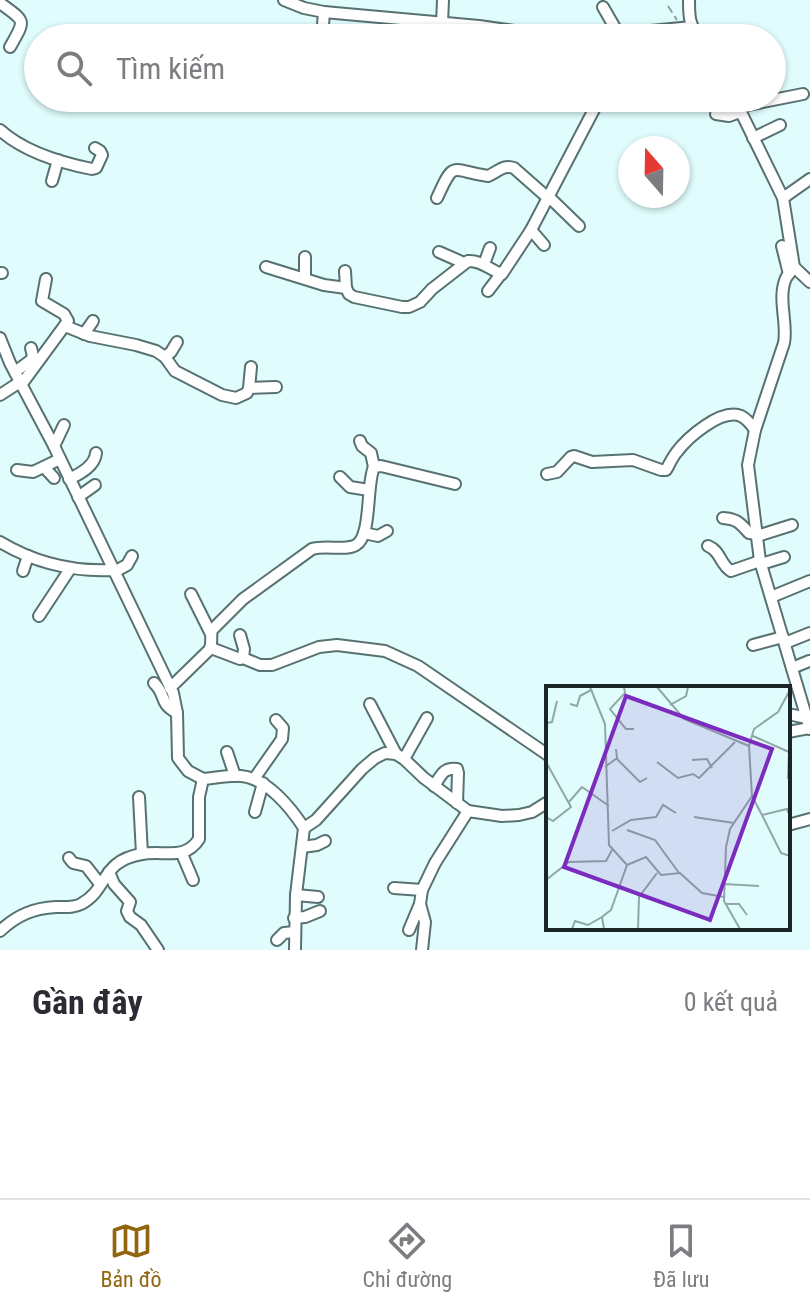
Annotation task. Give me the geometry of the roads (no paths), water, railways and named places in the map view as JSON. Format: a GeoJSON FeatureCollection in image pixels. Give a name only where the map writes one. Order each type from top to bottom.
{"type":"FeatureCollection","features":[{"type":"Feature","properties":{"kind":"street"},"geometry":{"type":"LineString","coordinates":[[284,0],[324,12],[454,24]]}},
{"type":"Feature","properties":{"kind":"street"},"geometry":{"type":"LineString","coordinates":[[442,23],[443,0]]}},
{"type":"Feature","properties":{"kind":"street"},"geometry":{"type":"LineString","coordinates":[[686,24],[689,0]]}},
{"type":"Feature","properties":{"kind":"street"},"geometry":{"type":"LineString","coordinates":[[0,3],[19,16],[22,22],[10,47]]}},
{"type":"Feature","properties":{"kind":"street"},"geometry":{"type":"LineString","coordinates":[[603,7],[611,24]]}},
{"type":"Feature","properties":{"kind":"street"},"geometry":{"type":"LineString","coordinates":[[323,24],[324,12]]}},
{"type":"Feature","properties":{"kind":"street"},"geometry":{"type":"LineString","coordinates":[[786,97],[803,94]]}},
{"type":"Feature","properties":{"kind":"street"},"geometry":{"type":"LineString","coordinates":[[488,291],[504,273],[531,230],[593,112]]}},
{"type":"Feature","properties":{"kind":"street"},"geometry":{"type":"LineString","coordinates":[[716,114],[729,116],[732,112]]}},
{"type":"Feature","properties":{"kind":"street"},"geometry":{"type":"LineString","coordinates":[[740,112],[783,198],[791,271],[784,286],[786,333],[755,430],[748,465],[761,562],[809,725]]}},
{"type":"Feature","properties":{"kind":"street"},"geometry":{"type":"LineString","coordinates":[[753,138],[780,125]]}},
{"type":"Feature","properties":{"kind":"street"},"geometry":{"type":"LineString","coordinates":[[0,130],[13,140],[58,160],[94,169],[102,155],[95,148]]}},
{"type":"Feature","properties":{"kind":"street"},"geometry":{"type":"LineString","coordinates":[[52,181],[58,160]]}},
{"type":"Feature","properties":{"kind":"street"},"geometry":{"type":"LineString","coordinates":[[437,198],[447,175],[452,171],[457,169],[488,176],[509,167],[514,168],[579,226]]}},
{"type":"Feature","properties":{"kind":"street"},"geometry":{"type":"LineString","coordinates":[[783,198],[810,179]]}},
{"type":"Feature","properties":{"kind":"street"},"geometry":{"type":"LineString","coordinates":[[531,230],[544,245]]}},
{"type":"Feature","properties":{"kind":"street"},"geometry":{"type":"LineString","coordinates":[[782,246],[791,271],[809,281]]}},
{"type":"Feature","properties":{"kind":"street"},"geometry":{"type":"LineString","coordinates":[[484,264],[490,248]]}},
{"type":"Feature","properties":{"kind":"street"},"geometry":{"type":"LineString","coordinates":[[439,252],[464,263]]}},
{"type":"Feature","properties":{"kind":"street"},"geometry":{"type":"LineString","coordinates":[[305,257],[305,278]]}},
{"type":"Feature","properties":{"kind":"street"},"geometry":{"type":"LineString","coordinates":[[345,271],[346,288],[354,297],[409,307],[420,302],[432,289],[471,260],[501,274]]}},
{"type":"Feature","properties":{"kind":"street"},"geometry":{"type":"LineString","coordinates":[[266,267],[324,285],[346,288]]}},
{"type":"Feature","properties":{"kind":"street"},"geometry":{"type":"LineString","coordinates":[[0,395],[18,380],[68,321],[67,317],[42,301],[46,279]]}},
{"type":"Feature","properties":{"kind":"street"},"geometry":{"type":"LineString","coordinates":[[84,334],[93,321]]}},
{"type":"Feature","properties":{"kind":"street"},"geometry":{"type":"LineString","coordinates":[[65,326],[84,334],[156,351],[175,371],[222,395],[243,396],[249,388],[251,367]]}},
{"type":"Feature","properties":{"kind":"street"},"geometry":{"type":"LineString","coordinates":[[0,338],[170,688],[177,713],[178,758],[188,771],[203,779],[235,776],[259,781],[280,799],[304,828],[294,918],[295,950]]}},
{"type":"Feature","properties":{"kind":"street"},"geometry":{"type":"LineString","coordinates":[[165,357],[177,342]]}},
{"type":"Feature","properties":{"kind":"street"},"geometry":{"type":"LineString","coordinates":[[18,380],[33,356],[31,348]]}},
{"type":"Feature","properties":{"kind":"street"},"geometry":{"type":"LineString","coordinates":[[249,388],[276,387]]}},
{"type":"Feature","properties":{"kind":"street"},"geometry":{"type":"LineString","coordinates":[[547,474],[562,469],[574,456],[592,462],[633,460],[666,470],[673,455],[685,442],[719,419],[729,415],[744,417],[755,430]]}},
{"type":"Feature","properties":{"kind":"street"},"geometry":{"type":"LineString","coordinates":[[54,446],[64,425]]}},
{"type":"Feature","properties":{"kind":"street"},"geometry":{"type":"LineString","coordinates":[[211,634],[243,599],[300,557],[319,547],[353,547],[360,542],[374,467],[371,453],[360,441]]}},
{"type":"Feature","properties":{"kind":"street"},"geometry":{"type":"LineString","coordinates":[[69,479],[94,462],[96,453]]}},
{"type":"Feature","properties":{"kind":"street"},"geometry":{"type":"LineString","coordinates":[[17,470],[33,472],[60,459]]}},
{"type":"Feature","properties":{"kind":"street"},"geometry":{"type":"LineString","coordinates":[[374,467],[381,466],[455,484]]}},
{"type":"Feature","properties":{"kind":"street"},"geometry":{"type":"LineString","coordinates":[[45,468],[54,478]]}},
{"type":"Feature","properties":{"kind":"street"},"geometry":{"type":"LineString","coordinates":[[340,477],[350,487],[369,490]]}},
{"type":"Feature","properties":{"kind":"street"},"geometry":{"type":"LineString","coordinates":[[78,497],[95,485]]}},
{"type":"Feature","properties":{"kind":"street"},"geometry":{"type":"LineString","coordinates":[[723,518],[735,519],[749,533],[757,535],[792,525]]}},
{"type":"Feature","properties":{"kind":"street"},"geometry":{"type":"LineString","coordinates":[[364,533],[378,536],[387,531]]}},
{"type":"Feature","properties":{"kind":"street"},"geometry":{"type":"LineString","coordinates":[[1,544],[70,569],[114,571],[127,565],[132,556]]}},
{"type":"Feature","properties":{"kind":"street"},"geometry":{"type":"LineString","coordinates":[[708,546],[717,551],[729,570],[784,557]]}},
{"type":"Feature","properties":{"kind":"street"},"geometry":{"type":"LineString","coordinates":[[23,571],[28,556]]}},
{"type":"Feature","properties":{"kind":"street"},"geometry":{"type":"LineString","coordinates":[[39,616],[70,569]]}},
{"type":"Feature","properties":{"kind":"street"},"geometry":{"type":"LineString","coordinates":[[771,597],[810,581]]}},
{"type":"Feature","properties":{"kind":"street"},"geometry":{"type":"LineString","coordinates":[[170,688],[211,648],[211,634],[191,594]]}},
{"type":"Feature","properties":{"kind":"street"},"geometry":{"type":"LineString","coordinates":[[753,645],[810,633]]}},
{"type":"Feature","properties":{"kind":"street"},"geometry":{"type":"LineString","coordinates":[[240,635],[243,658]]}},
{"type":"Feature","properties":{"kind":"street"},"geometry":{"type":"LineString","coordinates":[[211,648],[260,665],[272,665],[319,647],[337,645],[398,655],[546,754]]}},
{"type":"Feature","properties":{"kind":"street"},"geometry":{"type":"LineString","coordinates":[[792,668],[809,661]]}},
{"type":"Feature","properties":{"kind":"street"},"geometry":{"type":"LineString","coordinates":[[154,683],[161,691],[165,705],[177,713]]}},
{"type":"Feature","properties":{"kind":"street"},"geometry":{"type":"LineString","coordinates":[[370,704],[400,756],[468,811],[519,815],[546,805]]}},
{"type":"Feature","properties":{"kind":"street"},"geometry":{"type":"LineString","coordinates":[[790,715],[809,725]]}},
{"type":"Feature","properties":{"kind":"street"},"geometry":{"type":"LineString","coordinates":[[400,756],[427,718]]}},
{"type":"Feature","properties":{"kind":"street"},"geometry":{"type":"LineString","coordinates":[[255,812],[259,781],[282,739],[283,728],[276,720]]}},
{"type":"Feature","properties":{"kind":"street"},"geometry":{"type":"LineString","coordinates":[[790,731],[809,725]]}},
{"type":"Feature","properties":{"kind":"street"},"geometry":{"type":"LineString","coordinates":[[227,752],[235,776]]}},
{"type":"Feature","properties":{"kind":"street"},"geometry":{"type":"LineString","coordinates":[[304,828],[316,820],[369,763],[385,753],[400,756]]}},
{"type":"Feature","properties":{"kind":"street"},"geometry":{"type":"LineString","coordinates":[[434,786],[444,770],[457,769],[457,803]]}},
{"type":"Feature","properties":{"kind":"street"},"geometry":{"type":"LineString","coordinates":[[0,931],[14,919],[35,909],[85,902],[124,859],[142,854],[182,854],[191,849],[199,839],[199,797],[203,779]]}},
{"type":"Feature","properties":{"kind":"street"},"geometry":{"type":"LineString","coordinates":[[139,797],[142,854]]}},
{"type":"Feature","properties":{"kind":"street"},"geometry":{"type":"LineString","coordinates":[[409,930],[420,904],[424,882],[468,811]]}},
{"type":"Feature","properties":{"kind":"street"},"geometry":{"type":"LineString","coordinates":[[790,824],[810,819]]}},
{"type":"Feature","properties":{"kind":"street"},"geometry":{"type":"LineString","coordinates":[[302,847],[325,841]]}},
{"type":"Feature","properties":{"kind":"street"},"geometry":{"type":"LineString","coordinates":[[182,854],[193,880]]}},
{"type":"Feature","properties":{"kind":"street"},"geometry":{"type":"LineString","coordinates":[[69,858],[73,863],[86,866],[100,884]]}},
{"type":"Feature","properties":{"kind":"street"},"geometry":{"type":"LineString","coordinates":[[109,872],[114,884],[130,902],[127,911],[130,917],[141,925],[158,950]]}},
{"type":"Feature","properties":{"kind":"street"},"geometry":{"type":"LineString","coordinates":[[394,888],[422,890]]}},
{"type":"Feature","properties":{"kind":"street"},"geometry":{"type":"LineString","coordinates":[[296,895],[318,897]]}},
{"type":"Feature","properties":{"kind":"street"},"geometry":{"type":"LineString","coordinates":[[420,904],[425,922],[422,950]]}},
{"type":"Feature","properties":{"kind":"street"},"geometry":{"type":"LineString","coordinates":[[294,918],[320,911]]}},
{"type":"Feature","properties":{"kind":"street"},"geometry":{"type":"LineString","coordinates":[[277,940],[284,933],[295,932]]}}]}
